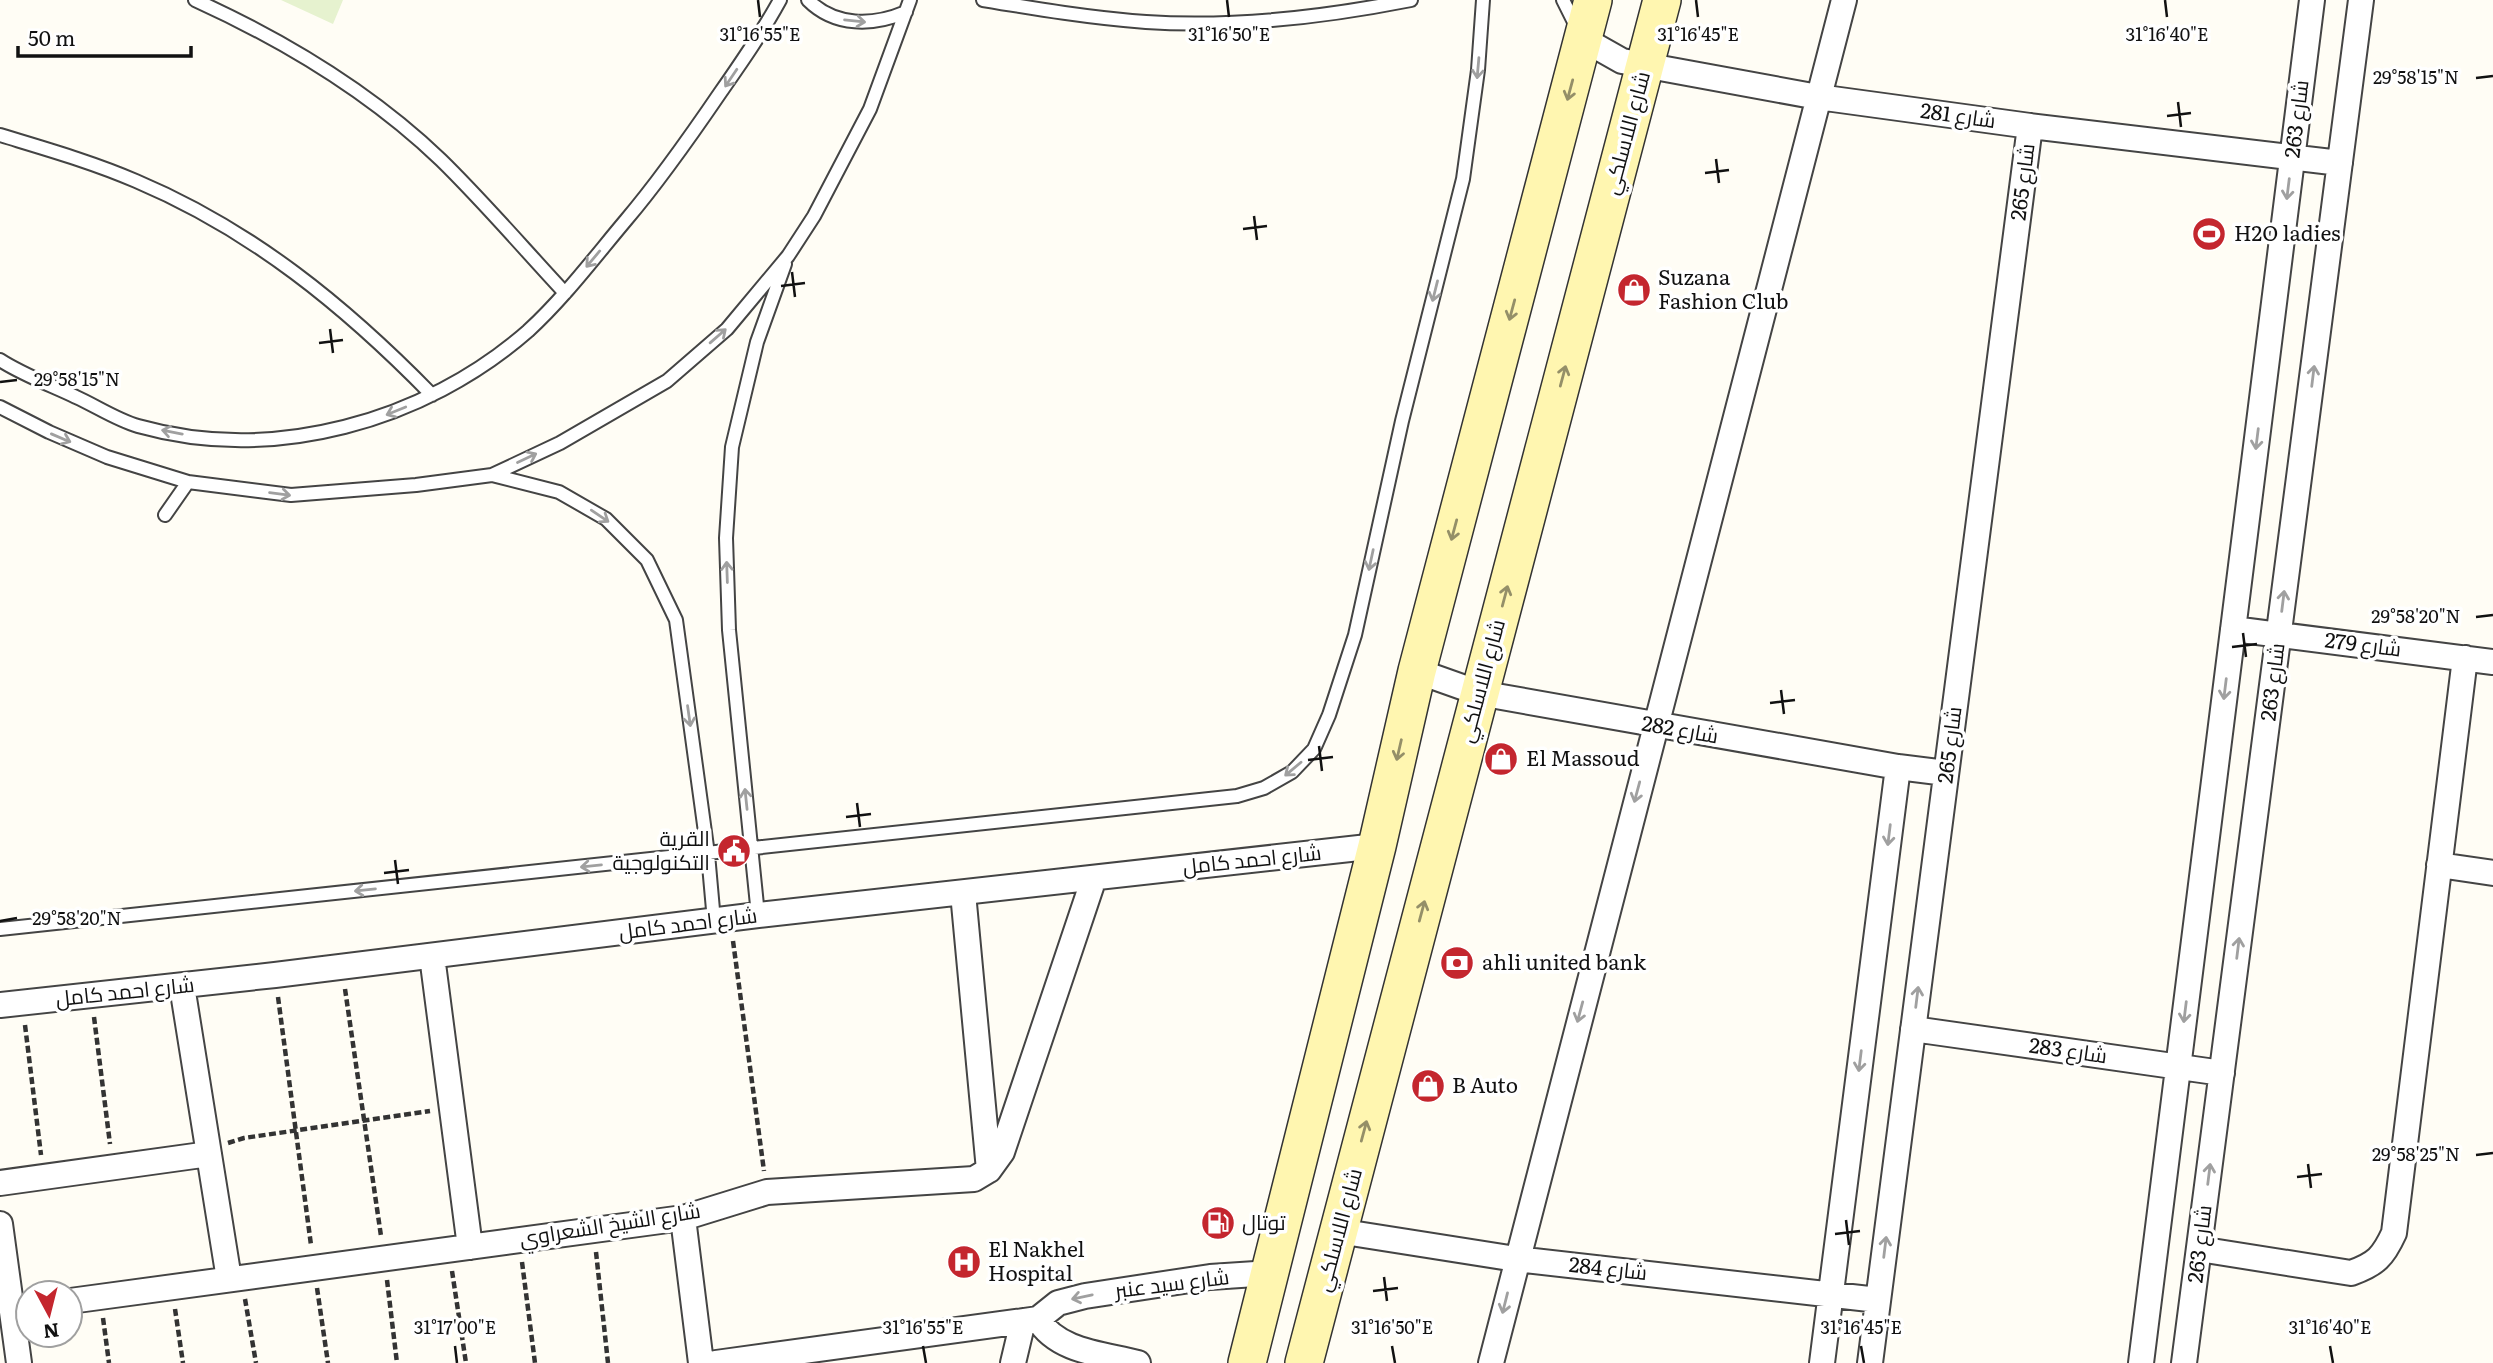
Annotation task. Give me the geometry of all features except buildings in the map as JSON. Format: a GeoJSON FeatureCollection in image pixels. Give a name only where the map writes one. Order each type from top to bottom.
{"type":"FeatureCollection","features":[{"type":"Feature","properties":{"kind":"main road"},"geometry":{"type":"LineString","coordinates":[[1247,1363],[1377,846],[1417,671],[1593,0]]}},
{"type":"Feature","properties":{"kind":"main road","name":"شارع اللاسلكي"},"geometry":{"type":"LineString","coordinates":[[1304,1363],[1662,0]]}},
{"type":"Feature","properties":{"kind":"street"},"geometry":{"type":"LineString","coordinates":[[1491,1363],[1844,0]]}},
{"type":"Feature","properties":{"kind":"street","name":"شارع 263"},"geometry":{"type":"LineString","coordinates":[[2141,1363],[2312,0]]}},
{"type":"Feature","properties":{"kind":"street","name":"شارع 263"},"geometry":{"type":"LineString","coordinates":[[2184,1363],[2361,0]]}},
{"type":"Feature","properties":{"kind":"street","name":"شارع 281"},"geometry":{"type":"LineString","coordinates":[[1583,39],[1622,61],[1818,97],[2030,126],[2340,163]]}},
{"type":"Feature","properties":{"kind":"street","name":"شارع 265"},"geometry":{"type":"LineString","coordinates":[[1870,1363],[2030,126]]}},
{"type":"Feature","properties":{"kind":"street","name":"شارع 279"},"geometry":{"type":"LineString","coordinates":[[2233,629],[2493,662]]}},
{"type":"Feature","properties":{"kind":"street"},"geometry":{"type":"LineString","coordinates":[[2199,1249],[2351,1273],[2370,1266],[2385,1252],[2393,1233],[2465,658]]}},
{"type":"Feature","properties":{"kind":"street","name":"شارع 282"},"geometry":{"type":"LineString","coordinates":[[1417,671],[1479,693],[1654,726],[1946,773]]}},
{"type":"Feature","properties":{"kind":"street"},"geometry":{"type":"LineString","coordinates":[[1822,1363],[1898,767]]}},
{"type":"Feature","properties":{"kind":"street","name":"شارع احمد كامل"},"geometry":{"type":"LineString","coordinates":[[11,1004],[275,975],[758,915],[1377,846]]}},
{"type":"Feature","properties":{"kind":"street"},"geometry":{"type":"LineString","coordinates":[[2439,865],[2493,873]]}},
{"type":"Feature","properties":{"kind":"street"},"geometry":{"type":"LineString","coordinates":[[989,1170],[1002,1152],[1094,878]]}},
{"type":"Feature","properties":{"kind":"street"},"geometry":{"type":"LineString","coordinates":[[963,893],[989,1170]]}},
{"type":"Feature","properties":{"kind":"street"},"geometry":{"type":"LineString","coordinates":[[432,956],[452,1107],[460,1248]]}},
{"type":"Feature","properties":{"kind":"street"},"geometry":{"type":"LineString","coordinates":[[182,986],[209,1154],[235,1278]]}},
{"type":"Feature","properties":{"kind":"street","name":"شارع 283"},"geometry":{"type":"LineString","coordinates":[[1913,1029],[2222,1073]]}},
{"type":"Feature","properties":{"kind":"street"},"geometry":{"type":"LineString","coordinates":[[0,1183],[209,1154]]}},
{"type":"Feature","properties":{"kind":"street","name":"شارع الشيخ الشعراوي"},"geometry":{"type":"LineString","coordinates":[[84,1299],[683,1218],[767,1192],[974,1179],[989,1170]]}},
{"type":"Feature","properties":{"kind":"street"},"geometry":{"type":"LineString","coordinates":[[683,1218],[701,1363]]}},
{"type":"Feature","properties":{"kind":"street"},"geometry":{"type":"LineString","coordinates":[[0,1224],[14,1282]]}},
{"type":"Feature","properties":{"kind":"street","name":"شارع 284"},"geometry":{"type":"LineString","coordinates":[[1338,1231],[1516,1259],[1878,1300]]}},
{"type":"Feature","properties":{"kind":"street","name":"شارع سيد عنبر"},"geometry":{"type":"LineString","coordinates":[[716,1363],[1030,1320],[1058,1303],[1085,1296],[1210,1277],[1271,1273]]}},
{"type":"Feature","properties":{"kind":"street"},"geometry":{"type":"LineString","coordinates":[[1013,1363],[1030,1320],[1063,1343],[1138,1363]]}},
{"type":"Feature","properties":{"kind":"lane"},"geometry":{"type":"LineString","coordinates":[[195,0],[296,52],[387,115],[441,160],[565,293]]}},
{"type":"Feature","properties":{"kind":"lane"},"geometry":{"type":"LineString","coordinates":[[0,360],[136,425],[188,436],[240,440],[293,437],[345,428],[395,412],[432,395],[487,363],[528,330],[565,293],[665,174],[765,29],[780,0]]}},
{"type":"Feature","properties":{"kind":"lane"},"geometry":{"type":"LineString","coordinates":[[808,0],[826,13],[858,23],[874,22],[908,6]]}},
{"type":"Feature","properties":{"kind":"lane"},"geometry":{"type":"LineString","coordinates":[[983,0],[1057,12],[1148,22],[1219,23],[1317,16],[1411,0]]}},
{"type":"Feature","properties":{"kind":"lane"},"geometry":{"type":"LineString","coordinates":[[0,929],[1237,796],[1264,788],[1292,772],[1314,749],[1329,715],[1355,635],[1402,421],[1463,178],[1472,126],[1483,0]]}},
{"type":"Feature","properties":{"kind":"lane"},"geometry":{"type":"LineString","coordinates":[[1563,0],[1583,39]]}},
{"type":"Feature","properties":{"kind":"lane"},"geometry":{"type":"LineString","coordinates":[[0,407],[107,457],[188,482],[291,495],[416,485],[492,475],[559,443],[667,381],[727,329],[788,256],[814,216],[870,109],[908,6]]}},
{"type":"Feature","properties":{"kind":"lane"},"geometry":{"type":"LineString","coordinates":[[0,135],[69,155],[138,181],[203,214],[266,251],[344,310],[381,342],[432,395]]}},
{"type":"Feature","properties":{"kind":"lane"},"geometry":{"type":"LineString","coordinates":[[758,915],[729,630],[726,538],[732,447],[757,342],[788,256]]}},
{"type":"Feature","properties":{"kind":"lane"},"geometry":{"type":"LineString","coordinates":[[492,475],[559,492],[606,519],[647,560],[676,620],[708,854],[722,920]]}},
{"type":"Feature","properties":{"kind":"lane"},"geometry":{"type":"LineString","coordinates":[[165,515],[188,482]]}},
{"type":"Feature","properties":{"kind":"path"},"geometry":{"type":"LineString","coordinates":[[722,920],[767,1192]]}},
{"type":"Feature","properties":{"kind":"path"},"geometry":{"type":"LineString","coordinates":[[342,967],[397,1363]]}},
{"type":"Feature","properties":{"kind":"path"},"geometry":{"type":"LineString","coordinates":[[275,975],[328,1363]]}},
{"type":"Feature","properties":{"kind":"path"},"geometry":{"type":"LineString","coordinates":[[92,996],[112,1167]]}},
{"type":"Feature","properties":{"kind":"path"},"geometry":{"type":"LineString","coordinates":[[11,1004],[44,1177]]}},
{"type":"Feature","properties":{"kind":"path"},"geometry":{"type":"LineString","coordinates":[[209,1154],[226,1143],[244,1138],[452,1107]]}},
{"type":"Feature","properties":{"kind":"path"},"geometry":{"type":"LineString","coordinates":[[593,1230],[608,1363]]}},
{"type":"Feature","properties":{"kind":"path"},"geometry":{"type":"LineString","coordinates":[[519,1240],[535,1363]]}},
{"type":"Feature","properties":{"kind":"path"},"geometry":{"type":"LineString","coordinates":[[460,1248],[466,1363]]}},
{"type":"Feature","properties":{"kind":"path"},"geometry":{"type":"LineString","coordinates":[[235,1278],[256,1363]]}},
{"type":"Feature","properties":{"kind":"path"},"geometry":{"type":"LineString","coordinates":[[172,1287],[183,1363]]}},
{"type":"Feature","properties":{"kind":"path"},"geometry":{"type":"LineString","coordinates":[[99,1297],[109,1363]]}},
{"type":"Feature","properties":{"kind":"green space"},"geometry":{"type":"Polygon","coordinates":[[[281,0],[343,0],[333,24],[281,0]]]}},
{"type":"Feature","properties":{"kind":"place","name":"H2O ladies"},"geometry":{"type":"Point","coordinates":[2209,234]}},
{"type":"Feature","properties":{"kind":"place","name":"Suzana Fashion Club"},"geometry":{"type":"Point","coordinates":[1634,290]}},
{"type":"Feature","properties":{"kind":"place","name":"El Massoud"},"geometry":{"type":"Point","coordinates":[1501,759]}},
{"type":"Feature","properties":{"kind":"place","name":"القرية التكنولوجية"},"geometry":{"type":"Point","coordinates":[734,851]}},
{"type":"Feature","properties":{"kind":"place","name":"ahli united bank"},"geometry":{"type":"Point","coordinates":[1457,963]}},
{"type":"Feature","properties":{"kind":"place","name":"B Auto"},"geometry":{"type":"Point","coordinates":[1428,1086]}},
{"type":"Feature","properties":{"kind":"place","name":"توتال"},"geometry":{"type":"Point","coordinates":[1218,1223]}},
{"type":"Feature","properties":{"kind":"place","name":"El Nakhel Hospital"},"geometry":{"type":"Point","coordinates":[964,1262]}}]}
